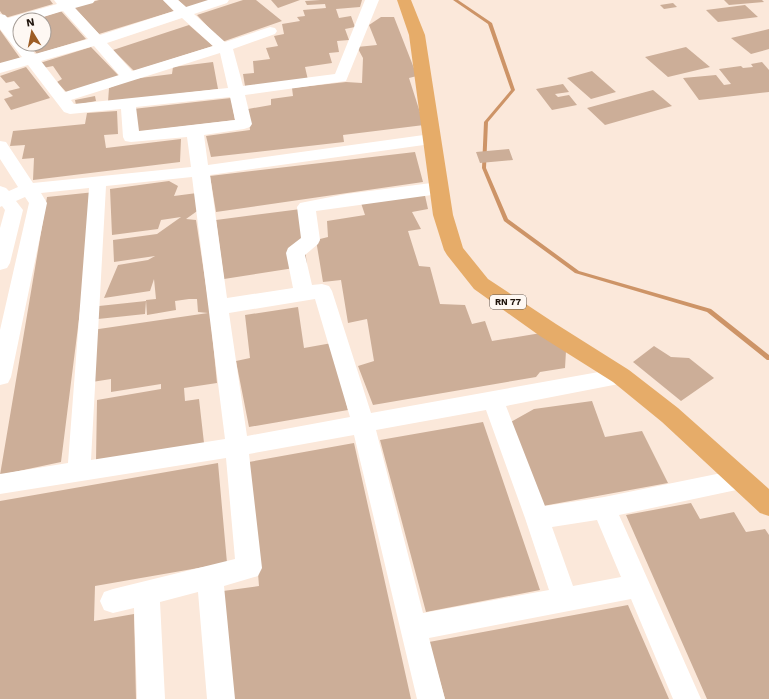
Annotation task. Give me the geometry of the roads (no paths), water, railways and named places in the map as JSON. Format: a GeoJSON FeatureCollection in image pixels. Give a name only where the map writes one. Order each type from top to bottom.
{"type":"FeatureCollection","features":[{"type":"Feature","properties":{"kind":"main road","name":"RN 77"},"geometry":{"type":"LineString","coordinates":[[404,0],[417,35],[439,188],[444,215],[454,250],[481,284],[548,330],[621,376],[670,415],[769,505]]}},
{"type":"Feature","properties":{"kind":"street"},"geometry":{"type":"LineString","coordinates":[[88,0],[64,3],[2,22],[70,109],[236,92],[341,78],[372,0]]}},
{"type":"Feature","properties":{"kind":"street"},"geometry":{"type":"LineString","coordinates":[[128,103],[131,137],[195,131],[244,124],[227,51],[170,0]]}},
{"type":"Feature","properties":{"kind":"street"},"geometry":{"type":"LineString","coordinates":[[0,68],[97,41],[222,0]]}},
{"type":"Feature","properties":{"kind":"street"},"geometry":{"type":"LineString","coordinates":[[64,3],[129,77]]}},
{"type":"Feature","properties":{"kind":"street"},"geometry":{"type":"LineString","coordinates":[[62,98],[222,48],[270,31]]}},
{"type":"Feature","properties":{"kind":"street"},"geometry":{"type":"LineString","coordinates":[[113,600],[249,568],[237,447],[195,131]]}},
{"type":"Feature","properties":{"kind":"street"},"geometry":{"type":"LineString","coordinates":[[0,263],[14,210],[1,197],[29,189],[200,171],[432,139]]}},
{"type":"Feature","properties":{"kind":"street"},"geometry":{"type":"LineString","coordinates":[[0,146],[38,203],[0,377]]}},
{"type":"Feature","properties":{"kind":"street"},"geometry":{"type":"LineString","coordinates":[[79,472],[98,182]]}},
{"type":"Feature","properties":{"kind":"street"},"geometry":{"type":"LineString","coordinates":[[304,293],[295,253],[311,240],[306,207],[346,200],[439,188]]}},
{"type":"Feature","properties":{"kind":"street"},"geometry":{"type":"LineString","coordinates":[[218,307],[322,291],[362,424],[431,699]]}},
{"type":"Feature","properties":{"kind":"street"},"geometry":{"type":"LineString","coordinates":[[0,484],[237,447],[621,376]]}},
{"type":"Feature","properties":{"kind":"street"},"geometry":{"type":"LineString","coordinates":[[493,400],[537,518],[565,600]]}},
{"type":"Feature","properties":{"kind":"street"},"geometry":{"type":"LineString","coordinates":[[537,518],[604,508],[741,479]]}},
{"type":"Feature","properties":{"kind":"street"},"geometry":{"type":"LineString","coordinates":[[604,508],[636,586],[687,699]]}},
{"type":"Feature","properties":{"kind":"street"},"geometry":{"type":"LineString","coordinates":[[210,578],[221,699]]}},
{"type":"Feature","properties":{"kind":"street"},"geometry":{"type":"LineString","coordinates":[[414,628],[636,586]]}},
{"type":"Feature","properties":{"kind":"street"},"geometry":{"type":"LineString","coordinates":[[147,593],[151,699]]}},
{"type":"Feature","properties":{"kind":"waterway"},"geometry":{"type":"LineString","coordinates":[[455,0],[490,23],[513,90],[486,122],[484,168],[506,220],[577,272],[709,310],[769,358]]}}]}
